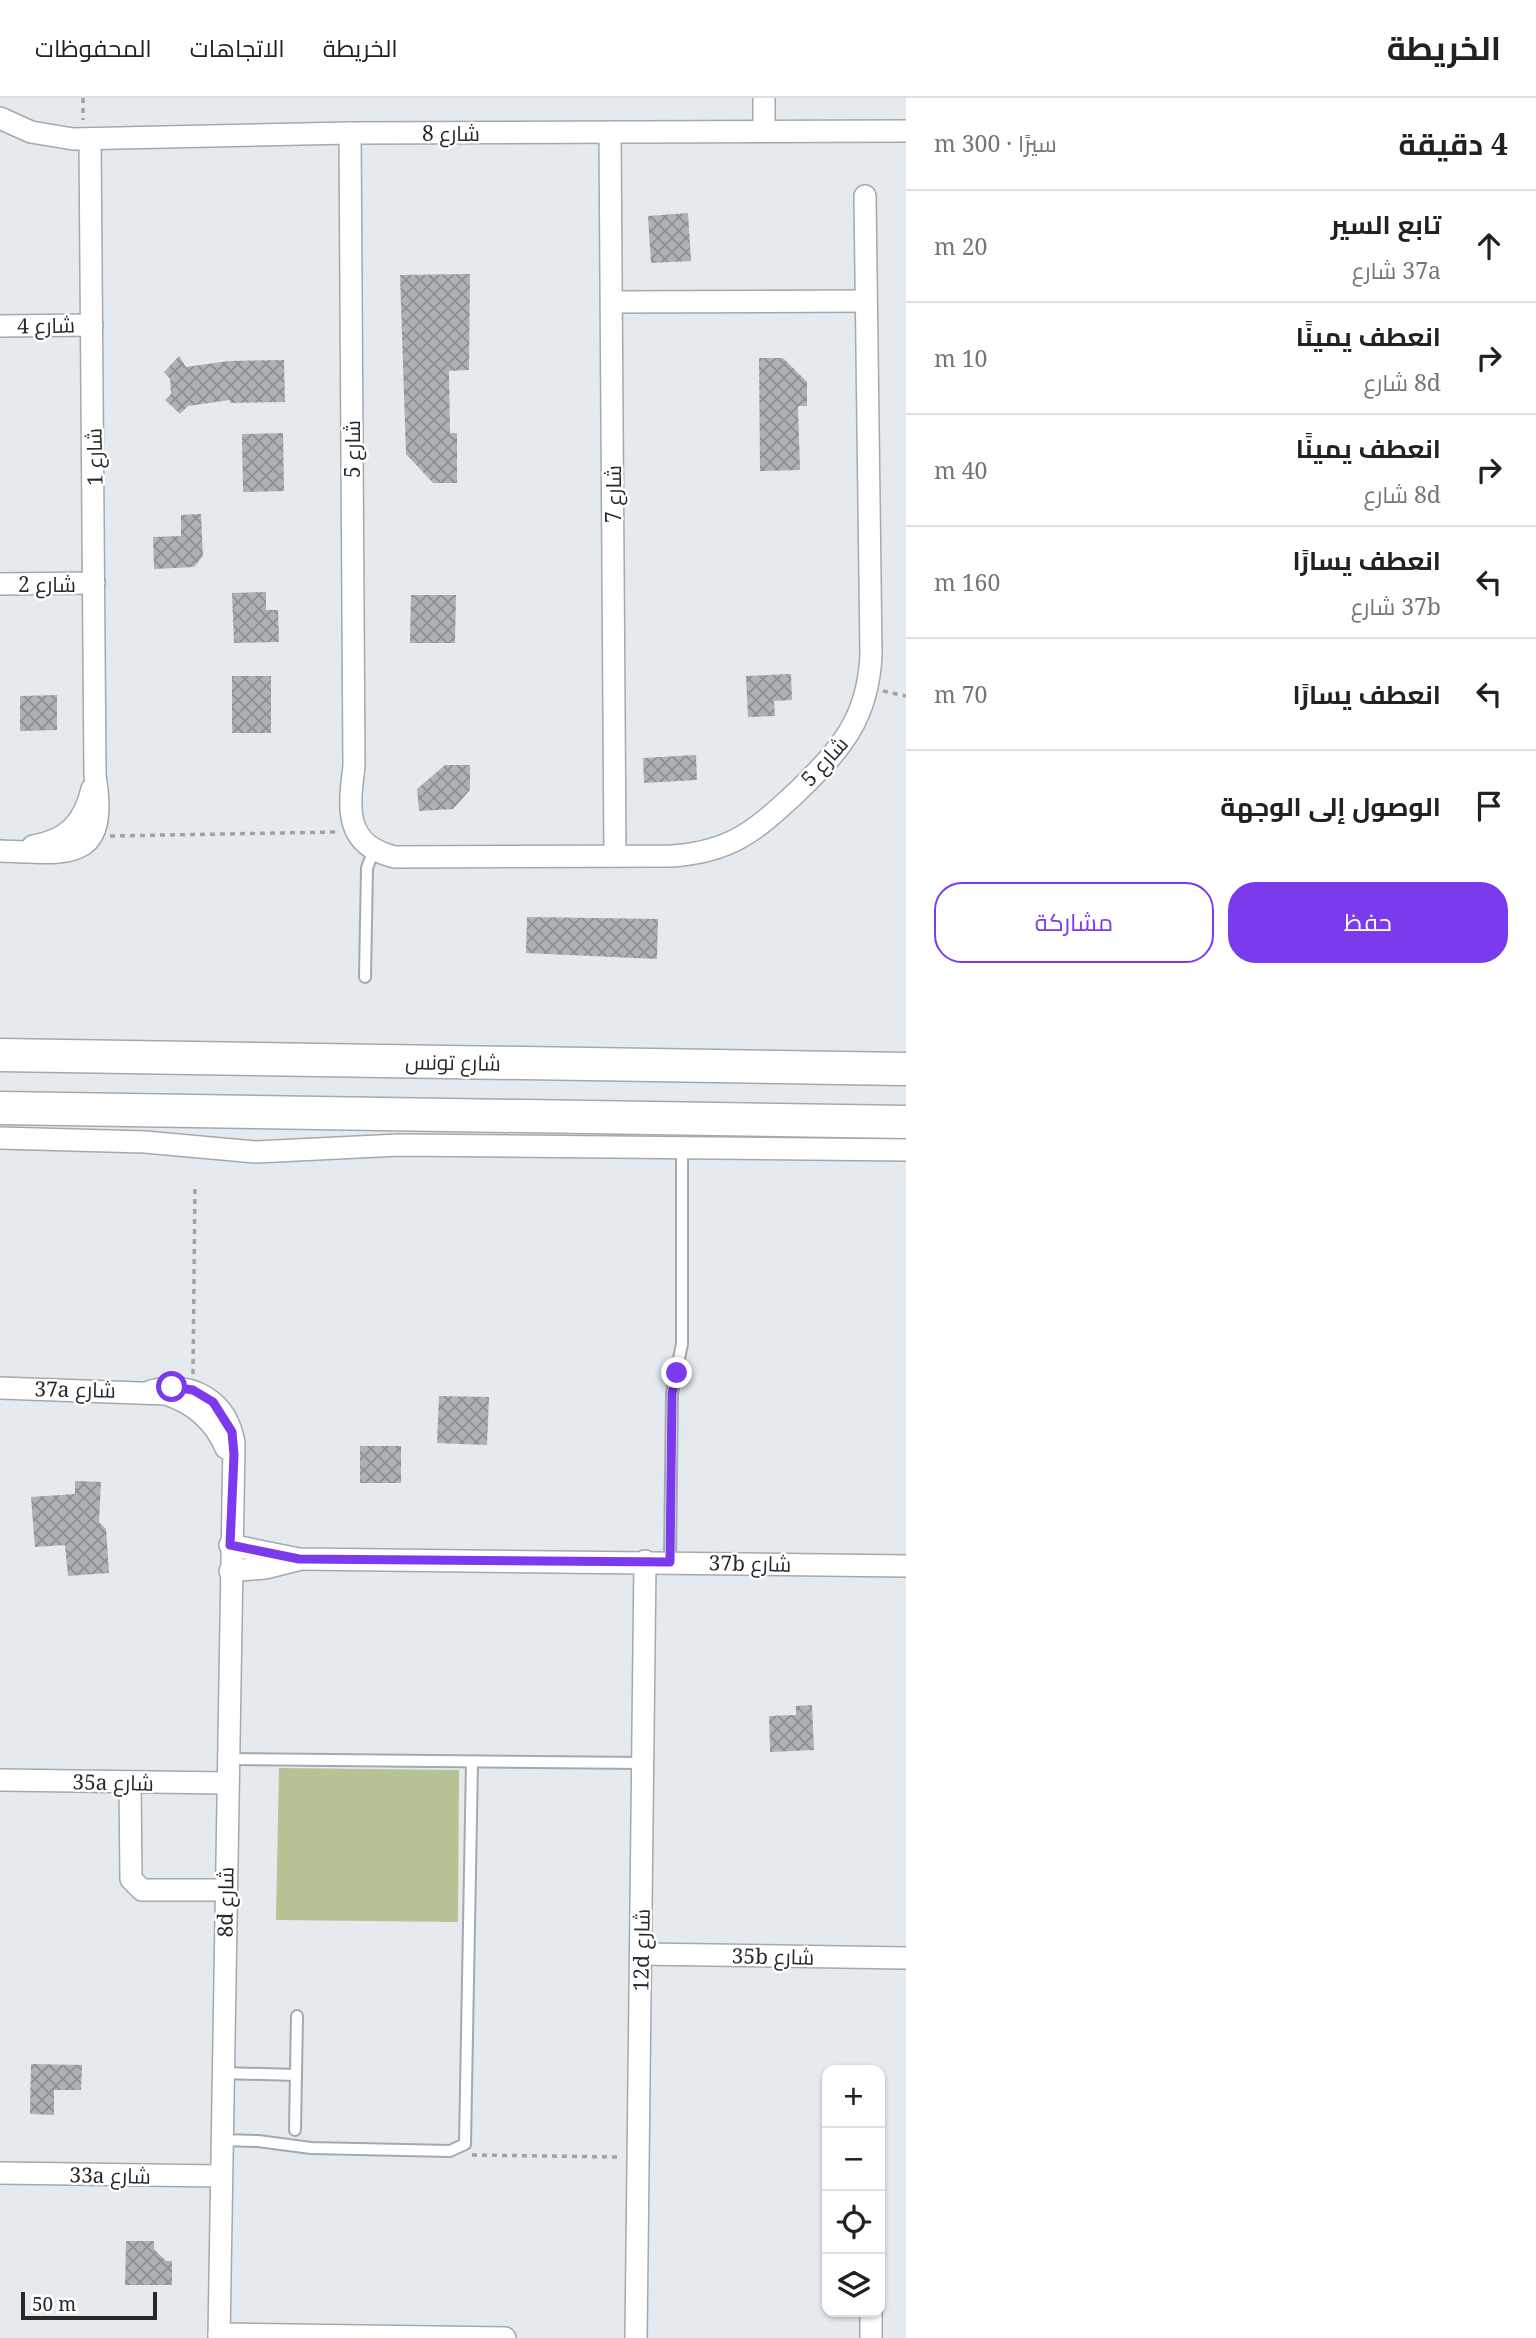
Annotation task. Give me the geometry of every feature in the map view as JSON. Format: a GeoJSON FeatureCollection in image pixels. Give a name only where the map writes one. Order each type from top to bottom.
{"type":"FeatureCollection","features":[{"type":"Feature","properties":{"kind":"main road","name":"شارع تونس"},"geometry":{"type":"LineString","coordinates":[[0,1055],[906,1069]]}},
{"type":"Feature","properties":{"kind":"main road"},"geometry":{"type":"LineString","coordinates":[[0,1108],[906,1122]]}},
{"type":"Feature","properties":{"kind":"street"},"geometry":{"type":"LineString","coordinates":[[764,98],[764,131]]}},
{"type":"Feature","properties":{"kind":"street","name":"شارع 8"},"geometry":{"type":"LineString","coordinates":[[0,118],[51,136],[90,139],[350,133],[906,131]]}},
{"type":"Feature","properties":{"kind":"street","name":"شارع 7"},"geometry":{"type":"LineString","coordinates":[[610,132],[615,856]]}},
{"type":"Feature","properties":{"kind":"street","name":"شارع 5"},"geometry":{"type":"LineString","coordinates":[[350,133],[354,766],[350,808],[357,832]]}},
{"type":"Feature","properties":{"kind":"street","name":"شارع 1"},"geometry":{"type":"LineString","coordinates":[[6,851],[59,854],[75,849],[91,836],[99,811],[95,776],[90,139]]}},
{"type":"Feature","properties":{"kind":"street","name":"شارع 5"},"geometry":{"type":"LineString","coordinates":[[374,849],[395,857],[689,855],[738,841],[760,827],[828,762],[857,719],[867,692],[871,654],[865,196]]}},
{"type":"Feature","properties":{"kind":"street"},"geometry":{"type":"LineString","coordinates":[[611,302],[866,301]]}},
{"type":"Feature","properties":{"kind":"street","name":"شارع 4"},"geometry":{"type":"LineString","coordinates":[[0,326],[92,325]]}},
{"type":"Feature","properties":{"kind":"street","name":"شارع 2"},"geometry":{"type":"LineString","coordinates":[[0,584],[94,583]]}},
{"type":"Feature","properties":{"kind":"street","name":"شارع 5"},"geometry":{"type":"LineString","coordinates":[[354,766],[362,813],[372,832],[390,844],[426,856]]}},
{"type":"Feature","properties":{"kind":"street","name":"شارع 1"},"geometry":{"type":"LineString","coordinates":[[6,851],[49,844],[72,831],[88,806],[95,776]]}},
{"type":"Feature","properties":{"kind":"street"},"geometry":{"type":"LineString","coordinates":[[357,832],[374,849]]}},
{"type":"Feature","properties":{"kind":"street"},"geometry":{"type":"LineString","coordinates":[[0,1138],[145,1142],[256,1152],[400,1145],[906,1150]]}},
{"type":"Feature","properties":{"kind":"street","name":"37a شارع"},"geometry":{"type":"LineString","coordinates":[[0,1388],[151,1391],[172,1387],[193,1390]]}},
{"type":"Feature","properties":{"kind":"street"},"geometry":{"type":"LineString","coordinates":[[193,1390],[209,1409]]}},
{"type":"Feature","properties":{"kind":"street","name":"37a شارع"},"geometry":{"type":"LineString","coordinates":[[151,1391],[209,1409]]}},
{"type":"Feature","properties":{"kind":"street","name":"8d شارع"},"geometry":{"type":"LineString","coordinates":[[209,1409],[232,1466],[219,2336]]}},
{"type":"Feature","properties":{"kind":"street","name":"37b شارع"},"geometry":{"type":"LineString","coordinates":[[230,1545],[299,1559],[906,1566]]}},
{"type":"Feature","properties":{"kind":"street","name":"37b شارع"},"geometry":{"type":"LineString","coordinates":[[230,1571],[265,1568],[299,1559]]}},
{"type":"Feature","properties":{"kind":"street","name":"12d شارع"},"geometry":{"type":"LineString","coordinates":[[636,2338],[645,1561]]}},
{"type":"Feature","properties":{"kind":"street","name":"35a شارع"},"geometry":{"type":"LineString","coordinates":[[0,1780],[227,1783]]}},
{"type":"Feature","properties":{"kind":"street"},"geometry":{"type":"LineString","coordinates":[[131,1782],[131,1880],[142,1891],[225,1890]]}},
{"type":"Feature","properties":{"kind":"street","name":"35b شارع"},"geometry":{"type":"LineString","coordinates":[[641,1954],[906,1958]]}},
{"type":"Feature","properties":{"kind":"street","name":"33a شارع"},"geometry":{"type":"LineString","coordinates":[[0,2173],[221,2176]]}},
{"type":"Feature","properties":{"kind":"street"},"geometry":{"type":"LineString","coordinates":[[871,2317],[871,2338]]}},
{"type":"Feature","properties":{"kind":"street"},"geometry":{"type":"LineString","coordinates":[[219,2336],[505,2338]]}},
{"type":"Feature","properties":{"kind":"lane"},"geometry":{"type":"LineString","coordinates":[[365,977],[367,867],[374,849]]}},
{"type":"Feature","properties":{"kind":"lane"},"geometry":{"type":"LineString","coordinates":[[670,1562],[672,1393],[682,1344],[682,1148]]}},
{"type":"Feature","properties":{"kind":"lane"},"geometry":{"type":"LineString","coordinates":[[227,1759],[643,1763]]}},
{"type":"Feature","properties":{"kind":"lane"},"geometry":{"type":"LineString","coordinates":[[221,2140],[258,2141],[311,2148],[450,2151],[461,2148],[467,2138],[472,1762]]}},
{"type":"Feature","properties":{"kind":"lane"},"geometry":{"type":"LineString","coordinates":[[295,2130],[297,2016]]}},
{"type":"Feature","properties":{"kind":"lane"},"geometry":{"type":"LineString","coordinates":[[222,2073],[296,2075]]}},
{"type":"Feature","properties":{"kind":"path"},"geometry":{"type":"LineString","coordinates":[[91,836],[357,832]]}},
{"type":"Feature","properties":{"kind":"path"},"geometry":{"type":"LineString","coordinates":[[193,1390],[195,1184]]}},
{"type":"Feature","properties":{"kind":"path"},"geometry":{"type":"LineString","coordinates":[[450,2151],[472,2155],[638,2158]]}},
{"type":"Feature","properties":{"kind":"green space"},"geometry":{"type":"Polygon","coordinates":[[[279,1768],[459,1770],[458,1922],[276,1920],[279,1768]]]}},
{"type":"Feature","properties":{"kind":"building"},"geometry":{"type":"Polygon","coordinates":[[[688,213],[691,261],[651,263],[648,216],[688,213]]]}},
{"type":"Feature","properties":{"kind":"building"},"geometry":{"type":"Polygon","coordinates":[[[470,274],[469,370],[449,371],[450,433],[457,433],[457,483],[433,483],[406,454],[400,275],[470,274]]]}},
{"type":"Feature","properties":{"kind":"building"},"geometry":{"type":"Polygon","coordinates":[[[179,356],[186,367],[229,361],[284,360],[285,402],[230,403],[230,400],[188,406],[180,414],[165,400],[171,394],[170,379],[164,372],[179,356]]]}},
{"type":"Feature","properties":{"kind":"building"},"geometry":{"type":"Polygon","coordinates":[[[759,358],[783,358],[807,382],[807,406],[798,406],[800,470],[760,471],[759,358]]]}},
{"type":"Feature","properties":{"kind":"building"},"geometry":{"type":"Polygon","coordinates":[[[283,433],[284,491],[243,492],[242,434],[283,433]]]}},
{"type":"Feature","properties":{"kind":"building"},"geometry":{"type":"Polygon","coordinates":[[[201,514],[203,556],[194,567],[154,569],[153,537],[181,536],[181,515],[201,514]]]}},
{"type":"Feature","properties":{"kind":"building"},"geometry":{"type":"Polygon","coordinates":[[[266,592],[266,610],[278,610],[279,642],[234,643],[232,593],[266,592]]]}},
{"type":"Feature","properties":{"kind":"building"},"geometry":{"type":"Polygon","coordinates":[[[411,595],[456,595],[455,643],[410,643],[411,595]]]}},
{"type":"Feature","properties":{"kind":"building"},"geometry":{"type":"Polygon","coordinates":[[[791,674],[792,700],[774,701],[775,716],[748,717],[746,676],[791,674]]]}},
{"type":"Feature","properties":{"kind":"building"},"geometry":{"type":"Polygon","coordinates":[[[232,676],[271,676],[271,733],[232,733],[232,676]]]}},
{"type":"Feature","properties":{"kind":"building"},"geometry":{"type":"Polygon","coordinates":[[[57,695],[57,730],[20,731],[20,696],[57,695]]]}},
{"type":"Feature","properties":{"kind":"building"},"geometry":{"type":"Polygon","coordinates":[[[696,755],[697,780],[644,783],[643,758],[696,755]]]}},
{"type":"Feature","properties":{"kind":"building"},"geometry":{"type":"Polygon","coordinates":[[[445,765],[470,765],[470,790],[453,809],[419,811],[417,789],[445,765]]]}},
{"type":"Feature","properties":{"kind":"building"},"geometry":{"type":"Polygon","coordinates":[[[527,917],[658,919],[657,959],[526,953],[527,917]]]}},
{"type":"Feature","properties":{"kind":"building"},"geometry":{"type":"Polygon","coordinates":[[[439,1396],[489,1397],[487,1445],[437,1443],[439,1396]]]}},
{"type":"Feature","properties":{"kind":"building"},"geometry":{"type":"Polygon","coordinates":[[[360,1446],[401,1446],[401,1483],[360,1483],[360,1446]]]}},
{"type":"Feature","properties":{"kind":"building"},"geometry":{"type":"Polygon","coordinates":[[[75,1481],[101,1482],[99,1522],[106,1529],[109,1573],[68,1576],[65,1545],[35,1547],[31,1497],[75,1494],[75,1481]]]}},
{"type":"Feature","properties":{"kind":"building"},"geometry":{"type":"Polygon","coordinates":[[[812,1705],[814,1750],[770,1752],[769,1716],[796,1715],[796,1706],[812,1705]]]}},
{"type":"Feature","properties":{"kind":"building"},"geometry":{"type":"Polygon","coordinates":[[[31,2064],[82,2065],[81,2090],[54,2090],[54,2115],[30,2114],[31,2064]]]}},
{"type":"Feature","properties":{"kind":"building"},"geometry":{"type":"Polygon","coordinates":[[[126,2241],[154,2241],[154,2249],[166,2261],[172,2261],[172,2285],[125,2285],[126,2241]]]}},
{"type":"Feature","properties":{"kind":"route"},"geometry":{"type":"LineString","coordinates":[[172,1387],[193,1390],[204,1395],[221,1410],[228,1421],[234,1443],[230,1545],[299,1559],[670,1562],[672,1393],[677,1373]]}}]}
